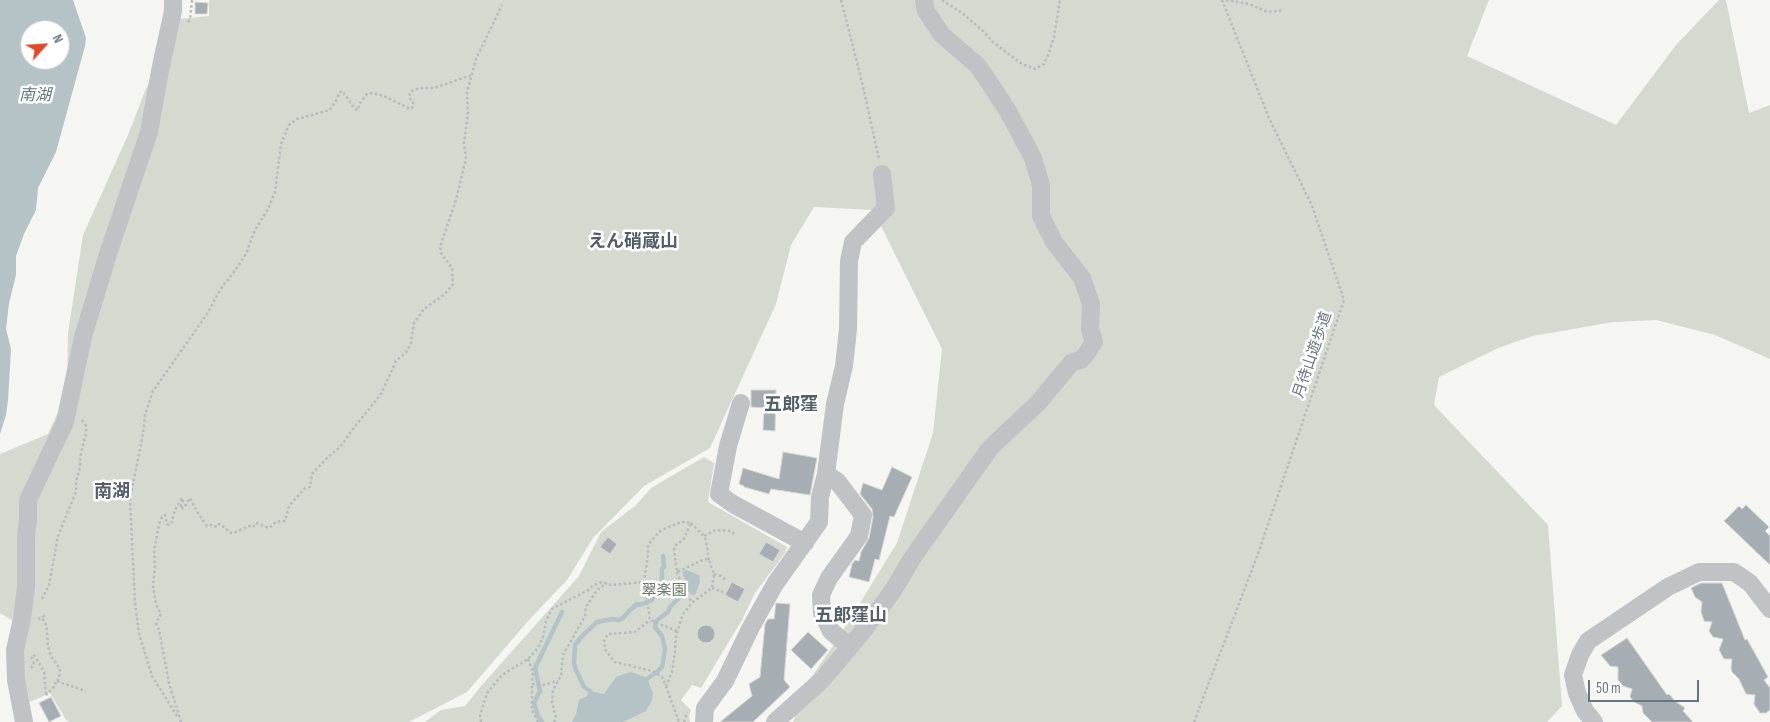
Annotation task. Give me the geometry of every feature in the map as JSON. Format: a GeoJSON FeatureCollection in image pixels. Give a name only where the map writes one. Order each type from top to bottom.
{"type":"FeatureCollection","features":[{"type":"Feature","properties":{"kind":"street"},"geometry":{"type":"LineString","coordinates":[[24,722],[16,680],[15,650],[26,587],[28,500],[65,422],[83,337],[107,256],[149,132],[173,11],[173,0]]}},
{"type":"Feature","properties":{"kind":"street"},"geometry":{"type":"LineString","coordinates":[[775,722],[822,680],[850,647],[892,592],[913,557],[990,448],[1038,402],[1072,362],[1080,360],[1088,353],[1094,342],[1090,329],[1091,304],[1082,278],[1054,242],[1041,216],[1041,185],[1033,158],[1009,114],[978,65],[942,35],[926,11],[924,0]]}},
{"type":"Feature","properties":{"kind":"street"},"geometry":{"type":"LineString","coordinates":[[704,722],[704,708],[725,681],[750,629],[775,584],[820,522],[820,497],[826,474],[835,404],[844,366],[848,329],[849,261],[853,242],[886,208],[882,174]]}},
{"type":"Feature","properties":{"kind":"street"},"geometry":{"type":"LineString","coordinates":[[741,403],[728,446],[719,494],[733,504],[804,543]]}},
{"type":"Feature","properties":{"kind":"street"},"geometry":{"type":"LineString","coordinates":[[826,474],[837,481],[863,515],[859,536],[829,578],[821,595],[822,613],[831,631],[850,647]]}},
{"type":"Feature","properties":{"kind":"street"},"geometry":{"type":"LineString","coordinates":[[1594,722],[1577,693],[1573,674],[1580,655],[1588,641],[1668,587],[1699,572],[1734,572],[1750,583],[1770,609]]}},
{"type":"Feature","properties":{"kind":"path"},"geometry":{"type":"LineString","coordinates":[[841,0],[862,82],[882,174]]}},
{"type":"Feature","properties":{"kind":"path"},"geometry":{"type":"LineString","coordinates":[[942,0],[962,13],[983,30],[993,42],[1022,64],[1035,69],[1044,64],[1049,53],[1054,37],[1060,0]]}},
{"type":"Feature","properties":{"kind":"path","name":"月待山遊歩道"},"geometry":{"type":"LineString","coordinates":[[1194,722],[1259,551],[1344,300],[1312,206],[1269,118],[1222,0]]}},
{"type":"Feature","properties":{"kind":"path"},"geometry":{"type":"LineString","coordinates":[[1226,0],[1249,4],[1268,12],[1284,10]]}},
{"type":"Feature","properties":{"kind":"path"},"geometry":{"type":"LineString","coordinates":[[178,718],[156,623],[161,614],[156,604],[153,586],[154,550],[160,521],[165,516],[169,526],[182,498],[183,501],[180,508],[184,508],[190,498],[207,526],[211,525],[217,528],[220,524],[232,533],[249,526],[253,527],[256,523],[269,528],[276,522],[285,521],[289,506],[305,488],[310,487],[312,474],[328,457],[340,448],[381,394],[396,361],[407,351],[411,343],[414,323],[424,309],[445,294],[453,284],[452,268],[440,252],[456,200],[466,158],[464,143],[468,113],[467,92],[476,59],[502,5]]}},
{"type":"Feature","properties":{"kind":"path"},"geometry":{"type":"LineString","coordinates":[[181,722],[152,676],[139,634],[135,603],[130,499],[145,415],[153,391],[208,314],[220,290],[246,254],[255,230],[268,209],[275,192],[281,144],[289,125],[296,119],[330,110],[339,93],[342,92],[355,109],[358,110],[359,104],[367,94],[372,92],[410,109],[413,108],[414,102],[409,96],[411,91],[420,88],[434,88],[472,75]]}},
{"type":"Feature","properties":{"kind":"path"},"geometry":{"type":"LineString","coordinates":[[38,604],[49,584],[53,569],[55,545],[76,492],[76,481],[86,440],[86,426],[78,414],[68,408]]}},
{"type":"Feature","properties":{"kind":"path"},"geometry":{"type":"LineString","coordinates":[[666,686],[672,672],[677,631],[683,614],[693,602],[712,588],[714,574],[704,536],[691,523],[681,522],[659,532],[648,545],[644,582],[647,608],[651,620],[677,631]]}},
{"type":"Feature","properties":{"kind":"path"},"geometry":{"type":"LineString","coordinates":[[691,523],[674,550],[677,572],[683,590],[693,602]]}},
{"type":"Feature","properties":{"kind":"path"},"geometry":{"type":"LineString","coordinates":[[704,536],[716,530],[731,531],[734,534]]}},
{"type":"Feature","properties":{"kind":"path"},"geometry":{"type":"LineString","coordinates":[[677,572],[686,567],[709,560]]}},
{"type":"Feature","properties":{"kind":"path"},"geometry":{"type":"LineString","coordinates":[[714,574],[726,580]]}},
{"type":"Feature","properties":{"kind":"path"},"geometry":{"type":"LineString","coordinates":[[481,722],[487,693],[508,670],[528,659],[538,648],[543,637],[546,621],[552,609],[602,582],[611,584],[644,582]]}},
{"type":"Feature","properties":{"kind":"path"},"geometry":{"type":"LineString","coordinates":[[554,722],[556,718],[552,702],[553,690],[561,676],[563,655],[585,616],[586,607],[598,590],[607,583]]}},
{"type":"Feature","properties":{"kind":"path"},"geometry":{"type":"LineString","coordinates":[[712,588],[723,592]]}},
{"type":"Feature","properties":{"kind":"path"},"geometry":{"type":"LineString","coordinates":[[31,667],[34,664],[33,655],[44,672],[46,694],[55,686],[60,669],[51,656],[48,647],[46,625],[43,620],[44,616],[40,619],[37,616],[40,614]]}},
{"type":"Feature","properties":{"kind":"path"},"geometry":{"type":"LineString","coordinates":[[651,620],[635,632],[608,634],[604,641],[606,651],[615,662],[652,671],[662,677],[680,722]]}},
{"type":"Feature","properties":{"kind":"path"},"geometry":{"type":"LineString","coordinates":[[528,659],[533,672],[532,710],[538,722]]}},
{"type":"Feature","properties":{"kind":"path"},"geometry":{"type":"LineString","coordinates":[[58,680],[86,691]]}},
{"type":"Feature","properties":{"kind":"path"},"geometry":{"type":"LineString","coordinates":[[533,685],[543,685],[558,681]]}},
{"type":"Feature","properties":{"kind":"path"},"geometry":{"type":"LineString","coordinates":[[684,722],[687,712]]}},
{"type":"Feature","properties":{"kind":"green space"},"geometry":{"type":"Polygon","coordinates":[[[209,0],[1489,0],[1467,56],[1616,125],[1676,45],[1719,0],[1726,0],[1749,113],[1770,105],[1770,359],[1715,335],[1656,320],[1613,322],[1533,336],[1498,348],[1439,377],[1434,405],[1548,525],[1562,706],[1547,722],[793,722],[806,685],[839,637],[897,543],[933,433],[942,349],[873,210],[814,207],[791,245],[776,304],[710,448],[644,486],[593,538],[567,580],[529,620],[467,692],[409,722],[70,722],[66,720],[50,693],[30,702],[20,682],[24,628],[0,613],[0,454],[48,434],[67,392],[68,333],[83,235],[128,135],[145,91],[179,19],[209,16],[209,0]]]}},
{"type":"Feature","properties":{"kind":"green space","name":"翠楽園"},"geometry":{"type":"Polygon","coordinates":[[[704,457],[714,463],[708,502],[787,547],[785,553],[755,593],[742,620],[701,688],[692,685],[681,700],[691,710],[690,722],[425,722],[441,710],[465,706],[579,576],[601,532],[636,505],[651,488],[704,457]]]}},
{"type":"Feature","properties":{"kind":"water","name":"南湖"},"geometry":{"type":"Polygon","coordinates":[[[0,0],[73,0],[86,38],[85,46],[56,152],[38,188],[36,210],[16,256],[16,275],[9,303],[6,329],[11,349],[6,415],[0,434],[0,0]]]}},
{"type":"Feature","properties":{"kind":"water"},"geometry":{"type":"Polygon","coordinates":[[[686,570],[699,575],[700,582],[695,595],[690,594],[683,583],[685,579],[682,572],[686,570]]]}},
{"type":"Feature","properties":{"kind":"water"},"geometry":{"type":"Polygon","coordinates":[[[630,672],[647,678],[653,693],[652,700],[646,711],[623,722],[572,722],[579,700],[587,696],[590,691],[604,694],[616,677],[630,672]]]}},
{"type":"Feature","properties":{"kind":"building"},"geometry":{"type":"Polygon","coordinates":[[[195,2],[208,3],[207,14],[195,14],[195,2]]]}},
{"type":"Feature","properties":{"kind":"building"},"geometry":{"type":"Polygon","coordinates":[[[751,390],[776,390],[775,431],[763,430],[764,408],[751,407],[751,390]]]}},
{"type":"Feature","properties":{"kind":"building"},"geometry":{"type":"Polygon","coordinates":[[[783,452],[817,458],[810,495],[771,489],[769,494],[739,484],[743,468],[779,479],[783,452]]]}},
{"type":"Feature","properties":{"kind":"building"},"geometry":{"type":"Polygon","coordinates":[[[892,467],[912,477],[894,517],[890,516],[879,560],[875,559],[869,582],[849,577],[852,564],[855,560],[859,561],[861,552],[869,538],[873,517],[872,509],[860,494],[863,483],[882,490],[892,467]]]}},
{"type":"Feature","properties":{"kind":"building"},"geometry":{"type":"Polygon","coordinates":[[[1746,505],[1769,527],[1765,531],[1770,536],[1770,565],[1724,521],[1739,506],[1742,509],[1746,505]]]}},
{"type":"Feature","properties":{"kind":"building"},"geometry":{"type":"Polygon","coordinates":[[[608,537],[617,544],[610,554],[600,547],[608,537]]]}},
{"type":"Feature","properties":{"kind":"building"},"geometry":{"type":"Polygon","coordinates":[[[766,542],[780,550],[773,562],[759,554],[766,542]]]}},
{"type":"Feature","properties":{"kind":"building"},"geometry":{"type":"Polygon","coordinates":[[[732,582],[745,589],[738,602],[725,595],[732,582]]]}},
{"type":"Feature","properties":{"kind":"building"},"geometry":{"type":"Polygon","coordinates":[[[1701,583],[1722,583],[1745,640],[1747,639],[1768,677],[1764,680],[1770,688],[1770,710],[1766,713],[1760,713],[1754,704],[1755,695],[1746,694],[1739,679],[1732,672],[1732,659],[1724,659],[1719,650],[1723,639],[1713,637],[1709,631],[1712,622],[1704,621],[1701,612],[1702,602],[1695,597],[1691,588],[1701,583]]]}},
{"type":"Feature","properties":{"kind":"building"},"geometry":{"type":"Polygon","coordinates":[[[776,603],[790,604],[784,680],[790,687],[753,722],[720,722],[752,696],[749,684],[760,677],[765,624],[768,619],[774,619],[776,603]]]}},
{"type":"Feature","properties":{"kind":"building"},"geometry":{"type":"Polygon","coordinates":[[[706,625],[712,628],[715,634],[712,640],[706,643],[700,640],[697,634],[700,628],[706,625]]]}},
{"type":"Feature","properties":{"kind":"building"},"geometry":{"type":"Polygon","coordinates":[[[808,632],[828,650],[811,669],[791,650],[808,632]]]}},
{"type":"Feature","properties":{"kind":"building"},"geometry":{"type":"Polygon","coordinates":[[[1627,638],[1667,695],[1669,694],[1685,708],[1683,711],[1693,722],[1652,722],[1643,713],[1642,706],[1634,702],[1630,697],[1632,689],[1623,686],[1618,680],[1618,667],[1610,666],[1601,655],[1627,638]]]}},
{"type":"Feature","properties":{"kind":"building"},"geometry":{"type":"Polygon","coordinates":[[[51,697],[61,716],[49,722],[39,703],[51,697]]]}},
{"type":"Feature","properties":{"kind":"waterway"},"geometry":{"type":"LineString","coordinates":[[592,696],[590,691],[584,687],[576,670],[574,663],[575,645],[597,622],[613,619],[619,620],[637,604],[640,605],[652,600],[655,590],[662,581],[663,556]]}},
{"type":"Feature","properties":{"kind":"waterway"},"geometry":{"type":"LineString","coordinates":[[643,682],[662,667],[665,649],[662,636],[655,627],[656,621],[668,612],[670,607],[687,590]]}},
{"type":"Feature","properties":{"kind":"waterway"},"geometry":{"type":"LineString","coordinates":[[542,722],[534,703],[540,691],[535,668],[562,612]]}},
{"type":"Feature","properties":{"kind":"district","name":"えん硝蔵山"},"geometry":{"type":"Point","coordinates":[633,242]}},
{"type":"Feature","properties":{"kind":"district","name":"五郎窪"},"geometry":{"type":"Point","coordinates":[791,405]}},
{"type":"Feature","properties":{"kind":"district","name":"南湖"},"geometry":{"type":"Point","coordinates":[112,492]}},
{"type":"Feature","properties":{"kind":"district","name":"五郎窪山"},"geometry":{"type":"Point","coordinates":[851,616]}}]}
